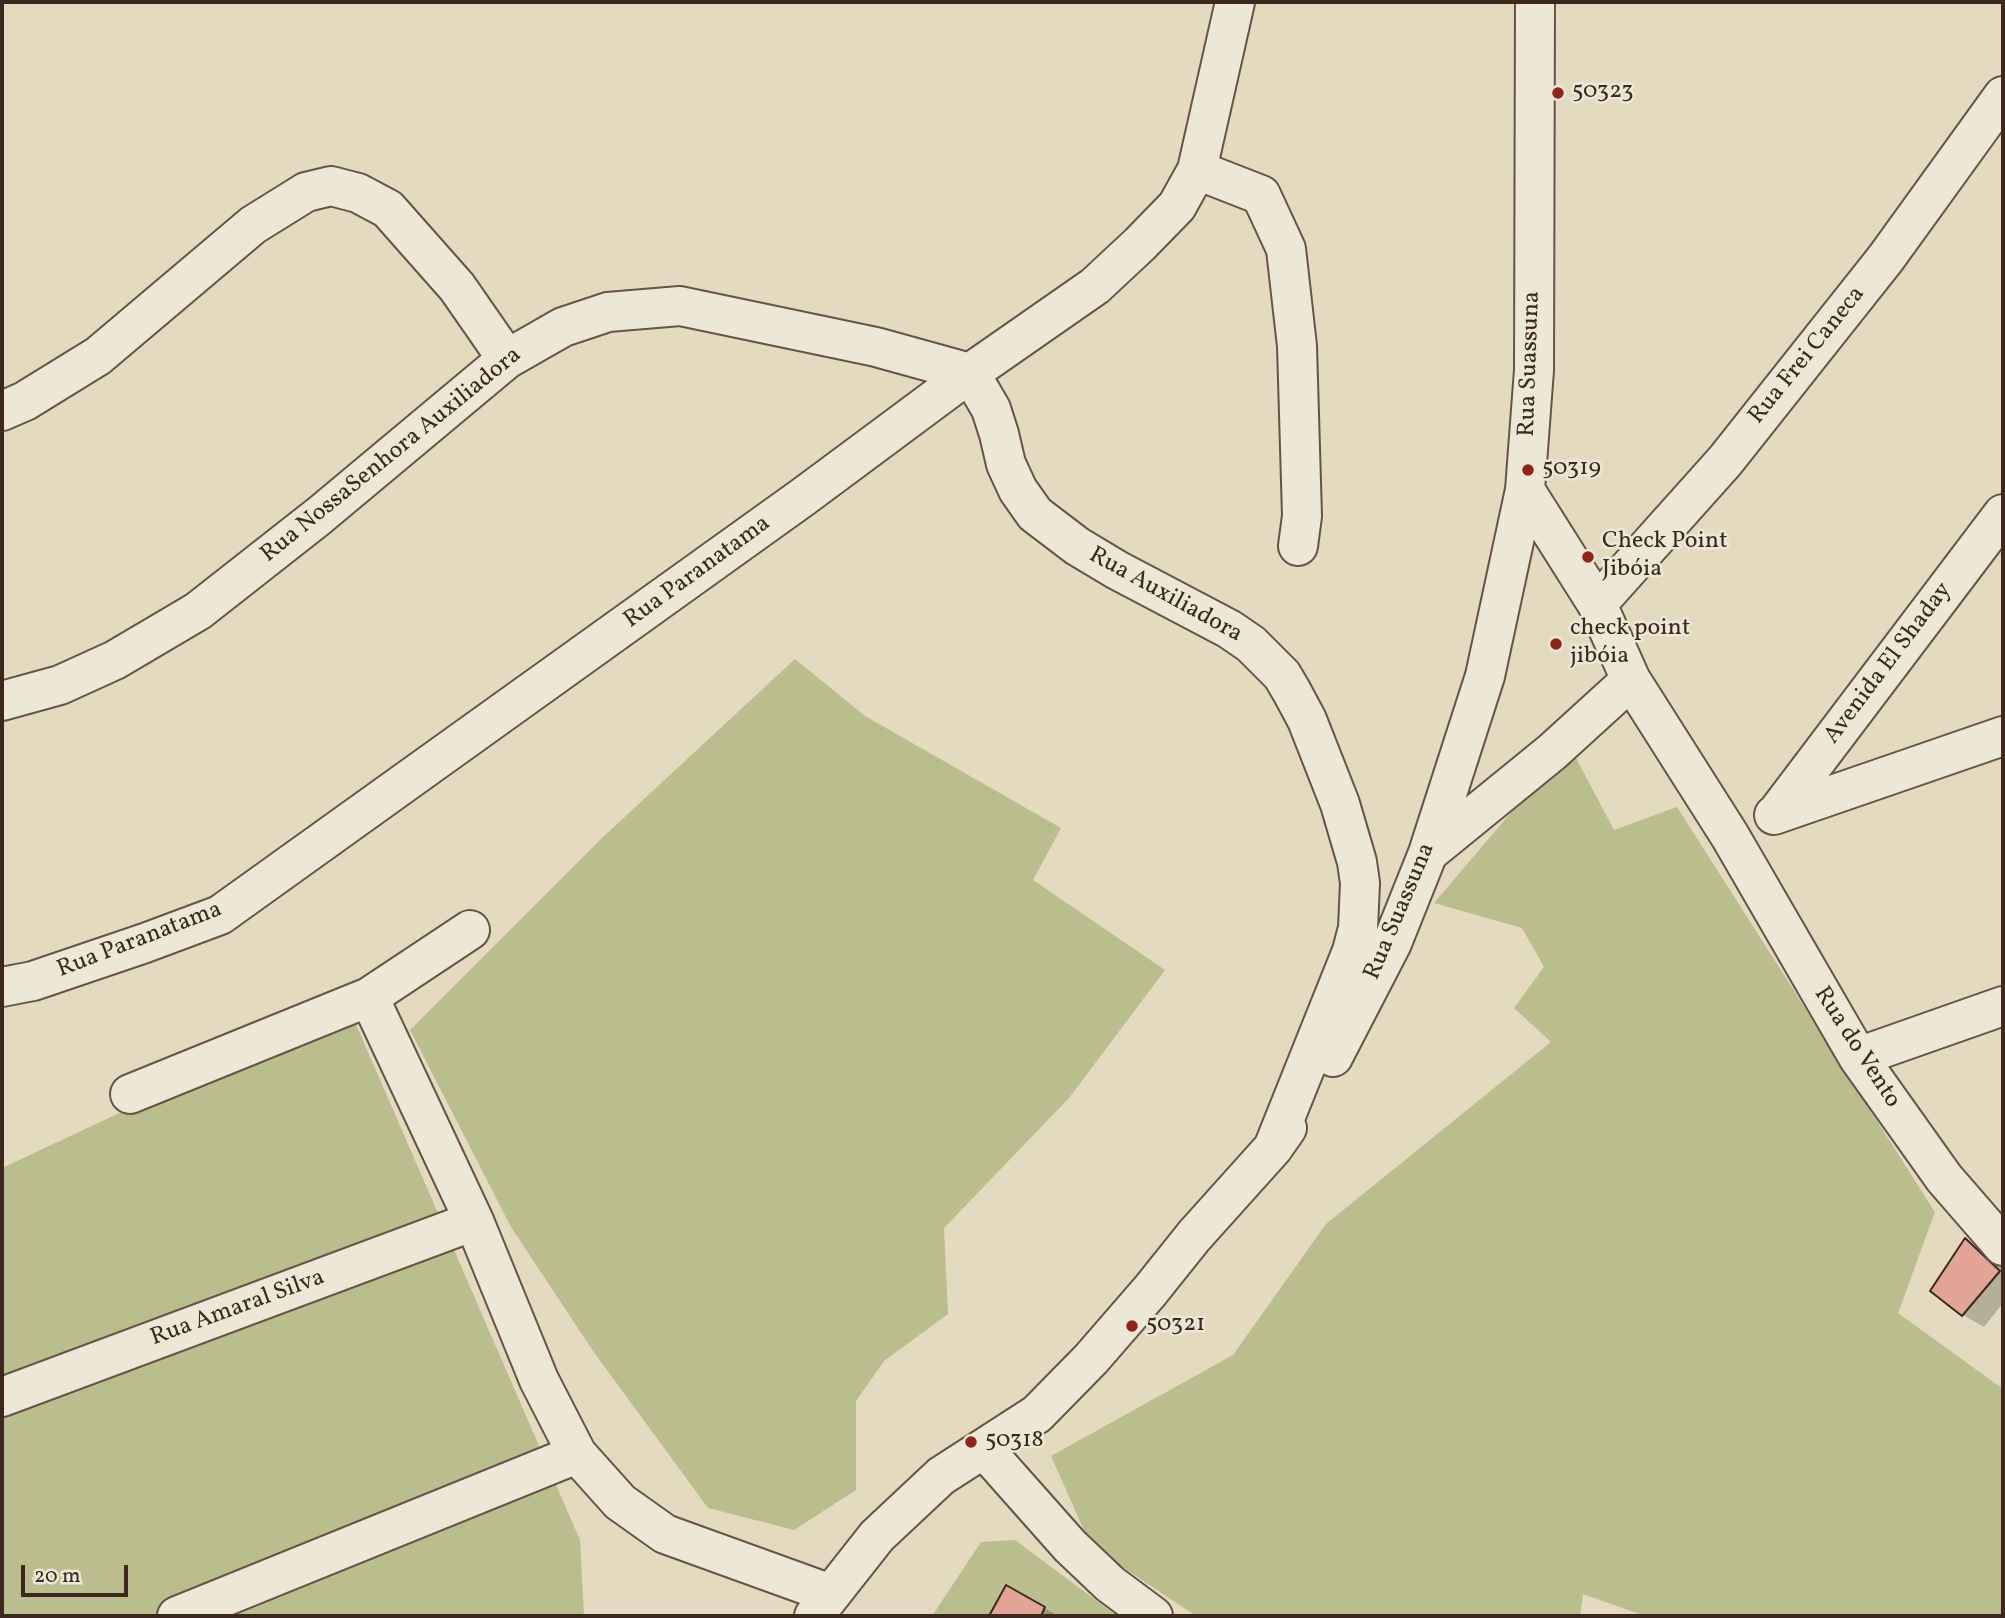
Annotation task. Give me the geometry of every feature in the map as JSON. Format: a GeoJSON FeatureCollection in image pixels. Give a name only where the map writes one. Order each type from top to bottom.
{"type":"FeatureCollection","features":[{"type":"Feature","properties":{"kind":"street","name":"Rua Paranatama"},"geometry":{"type":"LineString","coordinates":[[2,987],[33,981],[220,915],[803,497],[970,373],[1095,286],[1177,206],[1197,170],[1235,2]]}},
{"type":"Feature","properties":{"kind":"street","name":"Rua Suassuna"},"geometry":{"type":"LineString","coordinates":[[823,1605],[877,1536],[941,1476],[1037,1414],[1091,1359],[1194,1236],[1273,1148],[1321,1080],[1392,943],[1428,853],[1485,676],[1525,490],[1534,370],[1535,2]]}},
{"type":"Feature","properties":{"kind":"street","name":"Rua Frei Caneca"},"geometry":{"type":"LineString","coordinates":[[1597,604],[1733,450],[1886,258],[2003,96]]}},
{"type":"Feature","properties":{"kind":"street"},"geometry":{"type":"LineString","coordinates":[[1197,170],[1261,195],[1286,249],[1297,346],[1302,516],[1298,546]]}},
{"type":"Feature","properties":{"kind":"street"},"geometry":{"type":"LineString","coordinates":[[2,411],[24,401],[98,356],[253,225],[306,192],[331,186],[358,193],[388,209],[457,287],[507,359]]}},
{"type":"Feature","properties":{"kind":"street","name":"Rua NossaSenhora Auxiliadora"},"geometry":{"type":"LineString","coordinates":[[2,701],[60,685],[115,660],[198,611],[319,516],[507,359],[563,327],[608,312],[680,306],[876,347],[970,373]]}},
{"type":"Feature","properties":{"kind":"street","name":"Rua Auxiliadora"},"geometry":{"type":"LineString","coordinates":[[970,373],[991,409],[1006,464],[1018,490],[1035,514],[1077,546],[1229,629],[1251,644],[1282,675],[1292,692],[1307,720],[1340,804],[1357,862],[1360,883],[1358,928],[1352,951],[1273,1148]]}},
{"type":"Feature","properties":{"kind":"street","name":"Rua do Vento"},"geometry":{"type":"LineString","coordinates":[[1525,490],[1597,604],[1631,680],[1730,836],[1858,1057],[1944,1178],[2003,1246]]}},
{"type":"Feature","properties":{"kind":"street","name":"Avenida El Shaday"},"geometry":{"type":"LineString","coordinates":[[1776,814],[2003,514]]}},
{"type":"Feature","properties":{"kind":"street"},"geometry":{"type":"LineString","coordinates":[[1428,853],[1552,752],[1631,680]]}},
{"type":"Feature","properties":{"kind":"street"},"geometry":{"type":"LineString","coordinates":[[1730,836],[1776,814],[2003,736]]}},
{"type":"Feature","properties":{"kind":"street"},"geometry":{"type":"LineString","coordinates":[[130,1094],[369,997],[470,930]]}},
{"type":"Feature","properties":{"kind":"street"},"geometry":{"type":"LineString","coordinates":[[369,997],[474,1221],[539,1380],[577,1454],[620,1502],[665,1534],[823,1605]]}},
{"type":"Feature","properties":{"kind":"street"},"geometry":{"type":"LineString","coordinates":[[1858,1057],[2003,1006]]}},
{"type":"Feature","properties":{"kind":"street","name":"Rua Amaral Silva"},"geometry":{"type":"LineString","coordinates":[[2,1397],[474,1221]]}},
{"type":"Feature","properties":{"kind":"street"},"geometry":{"type":"LineString","coordinates":[[984,1449],[1070,1546],[1110,1584],[1153,1616]]}},
{"type":"Feature","properties":{"kind":"street"},"geometry":{"type":"LineString","coordinates":[[177,1616],[577,1454]]}},
{"type":"Feature","properties":{"kind":"green space"},"geometry":{"type":"Polygon","coordinates":[[[795,659],[865,716],[1061,828],[1033,880],[1165,970],[1069,1098],[944,1228],[948,1314],[884,1361],[856,1401],[856,1490],[794,1530],[708,1508],[593,1351],[511,1227],[410,1030],[602,838],[795,659]]]}},
{"type":"Feature","properties":{"kind":"green space"},"geometry":{"type":"Polygon","coordinates":[[[1576,758],[1614,830],[1677,807],[1935,1212],[1898,1313],[2003,1389],[2003,1616],[1645,1616],[1583,1594],[1580,1616],[1196,1616],[1091,1546],[1051,1456],[1233,1355],[1326,1224],[1551,1042],[1514,1008],[1544,967],[1522,928],[1434,903],[1519,803],[1576,758]]]}},
{"type":"Feature","properties":{"kind":"green space"},"geometry":{"type":"Polygon","coordinates":[[[348,1006],[580,1540],[584,1616],[2,1616],[2,1168],[348,1006]]]}},
{"type":"Feature","properties":{"kind":"green space"},"geometry":{"type":"Polygon","coordinates":[[[1015,1540],[1117,1616],[932,1616],[981,1542],[1015,1540]]]}},
{"type":"Feature","properties":{"kind":"building"},"geometry":{"type":"Polygon","coordinates":[[[1965,1238],[2000,1271],[1962,1316],[1930,1291],[1965,1238]]]}},
{"type":"Feature","properties":{"kind":"building"},"geometry":{"type":"Polygon","coordinates":[[[1006,1585],[1045,1607],[1041,1616],[989,1616],[1006,1585]]]}},
{"type":"Feature","properties":{"kind":"place","name":"50323"},"geometry":{"type":"Point","coordinates":[1558,93]}},
{"type":"Feature","properties":{"kind":"place","name":"50319"},"geometry":{"type":"Point","coordinates":[1528,470]}},
{"type":"Feature","properties":{"kind":"place","name":"Check Point Jibóia"},"geometry":{"type":"Point","coordinates":[1588,557]}},
{"type":"Feature","properties":{"kind":"place","name":"check point jibóia"},"geometry":{"type":"Point","coordinates":[1556,644]}},
{"type":"Feature","properties":{"kind":"place","name":"50321"},"geometry":{"type":"Point","coordinates":[1132,1326]}},
{"type":"Feature","properties":{"kind":"place","name":"50318"},"geometry":{"type":"Point","coordinates":[971,1442]}}]}
